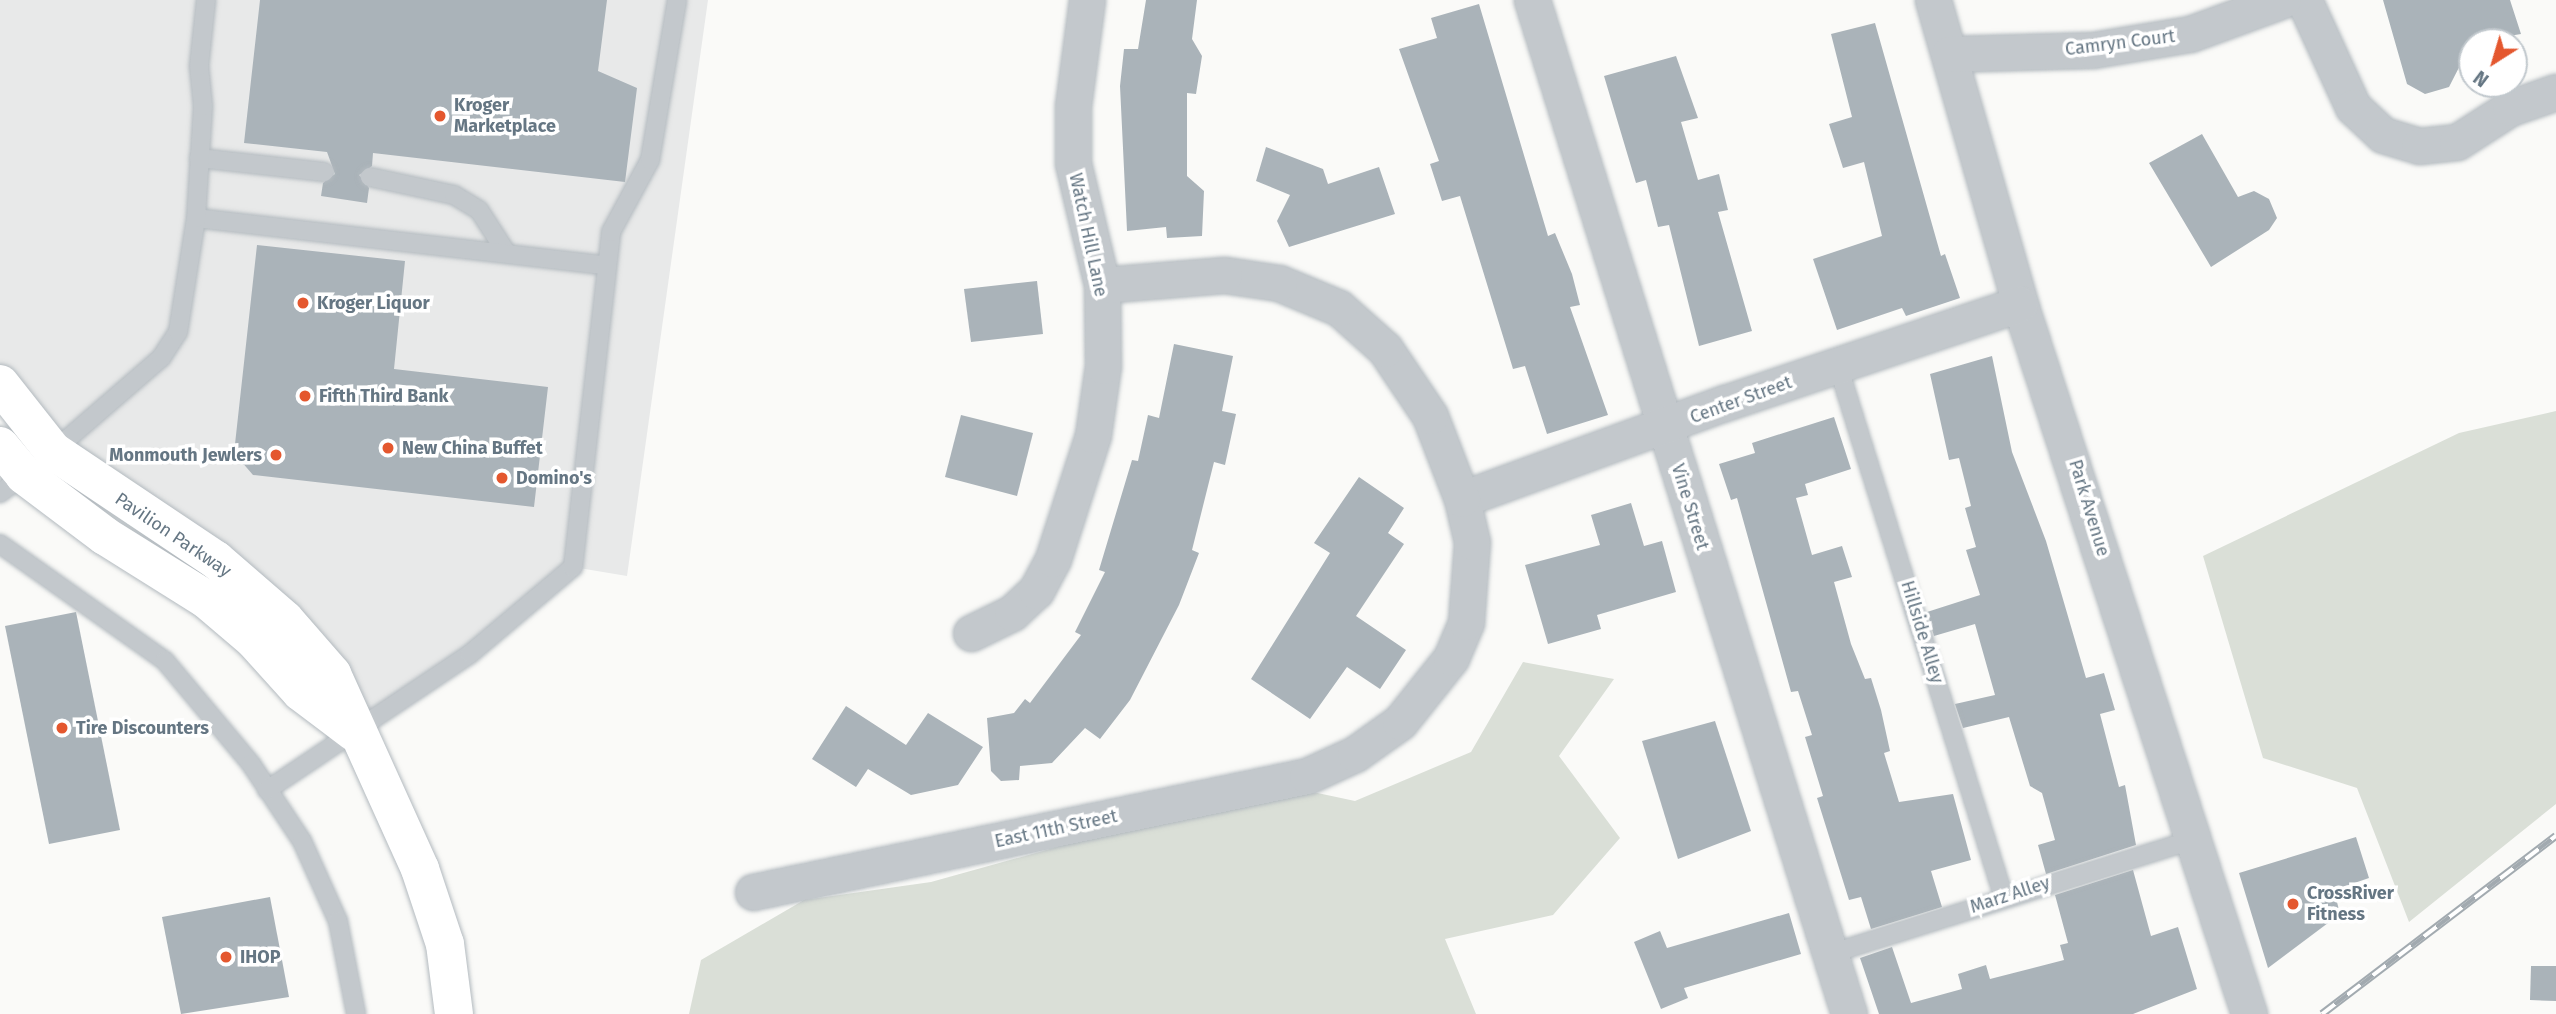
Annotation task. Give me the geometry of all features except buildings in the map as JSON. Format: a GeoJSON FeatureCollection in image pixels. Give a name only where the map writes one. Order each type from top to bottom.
{"type":"FeatureCollection","features":[{"type":"Feature","properties":{"kind":"main road","name":"Pavilion Parkway"},"geometry":{"type":"LineString","coordinates":[[0,383],[53,451],[216,560],[285,620],[332,674],[354,732],[420,869],[445,944],[454,1014]]}},
{"type":"Feature","properties":{"kind":"main road","name":"Pavilion Parkway"},"geometry":{"type":"LineString","coordinates":[[0,446],[12,484],[105,536],[206,599],[254,640],[301,692],[354,732]]}},
{"type":"Feature","properties":{"kind":"street","name":"Watch Hill Lane"},"geometry":{"type":"LineString","coordinates":[[971,633],[1012,613],[1035,590],[1053,559],[1093,435],[1103,366],[1102,285],[1073,163],[1073,106],[1087,0]]}},
{"type":"Feature","properties":{"kind":"street","name":"Vine Street"},"geometry":{"type":"LineString","coordinates":[[1532,0],[1849,1014]]}},
{"type":"Feature","properties":{"kind":"street","name":"Park Avenue"},"geometry":{"type":"LineString","coordinates":[[1933,0],[2020,304],[2249,1014]]}},
{"type":"Feature","properties":{"kind":"street","name":"Camryn Court"},"geometry":{"type":"LineString","coordinates":[[1949,54],[2093,50],[2190,34],[2283,0]]}},
{"type":"Feature","properties":{"kind":"street"},"geometry":{"type":"LineString","coordinates":[[2304,0],[2353,107],[2383,135],[2419,146],[2457,142],[2510,108],[2556,92]]}},
{"type":"Feature","properties":{"kind":"street","name":"East 11th Street"},"geometry":{"type":"LineString","coordinates":[[752,892],[1307,776],[1354,754],[1400,722],[1430,688],[1466,622],[1472,542],[1462,499],[1430,416],[1385,349],[1339,308],[1279,283],[1224,275],[1102,285]]}},
{"type":"Feature","properties":{"kind":"street","name":"Center Street"},"geometry":{"type":"LineString","coordinates":[[1462,499],[2020,304]]}},
{"type":"Feature","properties":{"kind":"lane"},"geometry":{"type":"LineString","coordinates":[[12,484],[161,358],[178,332],[196,218],[206,0]]}},
{"type":"Feature","properties":{"kind":"lane"},"geometry":{"type":"LineString","coordinates":[[267,790],[470,654],[573,567],[611,232],[650,160],[677,0]]}},
{"type":"Feature","properties":{"kind":"lane"},"geometry":{"type":"LineString","coordinates":[[199,158],[324,172]]}},
{"type":"Feature","properties":{"kind":"lane"},"geometry":{"type":"LineString","coordinates":[[370,177],[454,195],[479,210],[506,252]]}},
{"type":"Feature","properties":{"kind":"lane"},"geometry":{"type":"LineString","coordinates":[[196,218],[606,265]]}},
{"type":"Feature","properties":{"kind":"lane","name":"Hillside Alley"},"geometry":{"type":"LineString","coordinates":[[1838,366],[2004,898]]}},
{"type":"Feature","properties":{"kind":"lane"},"geometry":{"type":"LineString","coordinates":[[0,544],[165,661],[267,790],[302,841],[338,921],[356,1014]]}},
{"type":"Feature","properties":{"kind":"lane","name":"Marz Alley"},"geometry":{"type":"LineString","coordinates":[[1830,954],[2191,840]]}},
{"type":"Feature","properties":{"kind":"shaded area"},"geometry":{"type":"Polygon","coordinates":[[[0,0],[708,0],[627,576],[573,567],[354,732],[332,674],[0,384],[0,0]]]}},
{"type":"Feature","properties":{"kind":"shaded area"},"geometry":{"type":"Polygon","coordinates":[[[2556,411],[2556,804],[2409,922],[2357,788],[2263,758],[2203,556],[2459,433],[2556,411]]]}},
{"type":"Feature","properties":{"kind":"shaded area"},"geometry":{"type":"Polygon","coordinates":[[[1523,662],[1614,679],[1559,756],[1620,838],[1553,915],[1445,939],[1476,1014],[689,1014],[701,960],[804,900],[931,882],[1280,785],[1355,801],[1471,752],[1523,662]]]}},
{"type":"Feature","properties":{"kind":"railway"},"geometry":{"type":"LineString","coordinates":[[2322,1014],[2556,836]]}},
{"type":"Feature","properties":{"kind":"place","name":"Kroger Marketplace"},"geometry":{"type":"Point","coordinates":[440,116]}},
{"type":"Feature","properties":{"kind":"place","name":"Kroger Liquor"},"geometry":{"type":"Point","coordinates":[303,303]}},
{"type":"Feature","properties":{"kind":"place","name":"Fifth Third Bank"},"geometry":{"type":"Point","coordinates":[305,396]}},
{"type":"Feature","properties":{"kind":"place","name":"New China Buffet"},"geometry":{"type":"Point","coordinates":[388,448]}},
{"type":"Feature","properties":{"kind":"place","name":"Monmouth Jewlers"},"geometry":{"type":"Point","coordinates":[276,455]}},
{"type":"Feature","properties":{"kind":"place","name":"Domino's"},"geometry":{"type":"Point","coordinates":[502,478]}},
{"type":"Feature","properties":{"kind":"place","name":"Tire Discounters"},"geometry":{"type":"Point","coordinates":[62,728]}},
{"type":"Feature","properties":{"kind":"place","name":"CrossRiver Fitness"},"geometry":{"type":"Point","coordinates":[2293,904]}},
{"type":"Feature","properties":{"kind":"place","name":"IHOP"},"geometry":{"type":"Point","coordinates":[226,957]}}]}
